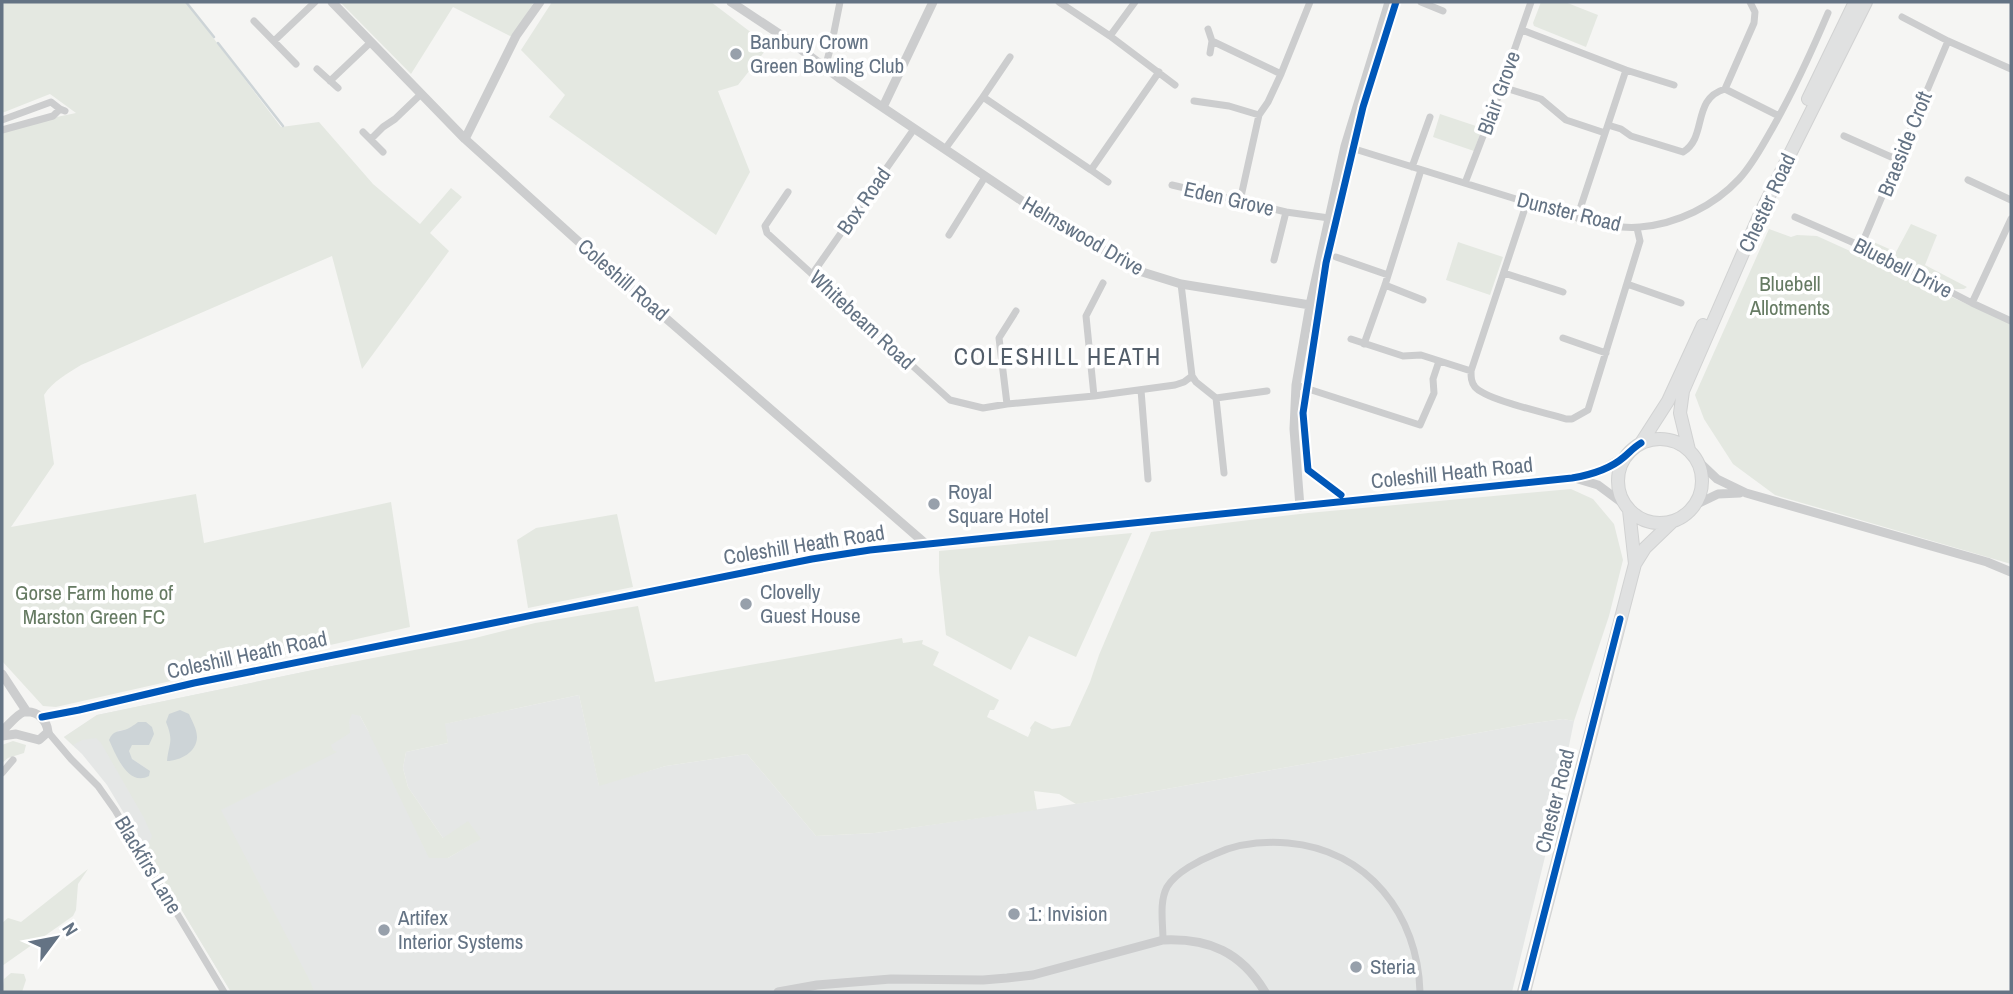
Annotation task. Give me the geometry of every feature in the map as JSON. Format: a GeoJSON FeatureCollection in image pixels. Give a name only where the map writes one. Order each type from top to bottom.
{"type":"FeatureCollection","features":[{"type":"Feature","properties":{"kind":"highway","name":"Chester Road"},"geometry":{"type":"LineString","coordinates":[[1641,443],[1668,401],[1748,225],[1855,2]]}},
{"type":"Feature","properties":{"kind":"highway","name":"Chester Road"},"geometry":{"type":"LineString","coordinates":[[1689,450],[1680,413],[1683,391],[1760,214],[1866,2]]}},
{"type":"Feature","properties":{"kind":"highway"},"geometry":{"type":"LineString","coordinates":[[1661,438],[1681,444],[1698,461],[1702,472],[1700,494],[1689,512],[1672,522],[1649,522],[1638,518],[1627,508],[1619,494],[1617,481],[1624,457],[1641,443],[1661,438]]}},
{"type":"Feature","properties":{"kind":"highway","name":"Chester Road"},"geometry":{"type":"LineString","coordinates":[[1524,992],[1635,564],[1634,542],[1627,508]]}},
{"type":"Feature","properties":{"kind":"highway","name":"Chester Road"},"geometry":{"type":"LineString","coordinates":[[1635,564],[1645,548],[1672,522]]}},
{"type":"Feature","properties":{"kind":"street"},"geometry":{"type":"LineString","coordinates":[[274,41],[315,2]]}},
{"type":"Feature","properties":{"kind":"street","name":"Coleshill Road"},"geometry":{"type":"LineString","coordinates":[[332,2],[465,139],[600,261],[927,545]]}},
{"type":"Feature","properties":{"kind":"street"},"geometry":{"type":"LineString","coordinates":[[465,139],[516,36],[540,2]]}},
{"type":"Feature","properties":{"kind":"street","name":"Helmswood Drive"},"geometry":{"type":"LineString","coordinates":[[731,2],[985,177],[1139,271],[1181,284],[1310,305]]}},
{"type":"Feature","properties":{"kind":"street"},"geometry":{"type":"LineString","coordinates":[[825,68],[839,2]]}},
{"type":"Feature","properties":{"kind":"street"},"geometry":{"type":"LineString","coordinates":[[883,107],[933,2]]}},
{"type":"Feature","properties":{"kind":"street"},"geometry":{"type":"LineString","coordinates":[[1059,2],[1175,85]]}},
{"type":"Feature","properties":{"kind":"street"},"geometry":{"type":"LineString","coordinates":[[1110,36],[1135,2]]}},
{"type":"Feature","properties":{"kind":"street"},"geometry":{"type":"LineString","coordinates":[[1240,201],[1259,115],[1282,74],[1310,2]]}},
{"type":"Feature","properties":{"kind":"street"},"geometry":{"type":"LineString","coordinates":[[1300,507],[1294,429],[1296,384],[1310,305],[1345,146],[1389,2]]}},
{"type":"Feature","properties":{"kind":"street"},"geometry":{"type":"LineString","coordinates":[[1421,2],[1443,12]]}},
{"type":"Feature","properties":{"kind":"street","name":"Blair Grove"},"geometry":{"type":"LineString","coordinates":[[1465,183],[1531,2]]}},
{"type":"Feature","properties":{"kind":"street"},"geometry":{"type":"LineString","coordinates":[[1725,89],[1754,23],[1755,12],[1750,2]]}},
{"type":"Feature","properties":{"kind":"street","name":"Dunster Road"},"geometry":{"type":"LineString","coordinates":[[1345,146],[1577,218],[1637,228],[1665,223],[1689,215],[1721,195],[1739,179],[1756,157],[1779,116],[1828,13]]}},
{"type":"Feature","properties":{"kind":"street"},"geometry":{"type":"LineString","coordinates":[[1902,17],[2011,69]]}},
{"type":"Feature","properties":{"kind":"street"},"geometry":{"type":"LineString","coordinates":[[254,21],[296,64]]}},
{"type":"Feature","properties":{"kind":"street"},"geometry":{"type":"LineString","coordinates":[[1208,29],[1212,41],[1210,53]]}},
{"type":"Feature","properties":{"kind":"street"},"geometry":{"type":"LineString","coordinates":[[1522,30],[1626,70],[1674,85]]}},
{"type":"Feature","properties":{"kind":"street"},"geometry":{"type":"LineString","coordinates":[[1212,41],[1282,74]]}},
{"type":"Feature","properties":{"kind":"street","name":"Braeside Croft"},"geometry":{"type":"LineString","coordinates":[[1861,246],[1948,41]]}},
{"type":"Feature","properties":{"kind":"street"},"geometry":{"type":"LineString","coordinates":[[330,80],[371,42]]}},
{"type":"Feature","properties":{"kind":"street"},"geometry":{"type":"LineString","coordinates":[[945,149],[1010,57]]}},
{"type":"Feature","properties":{"kind":"street"},"geometry":{"type":"LineString","coordinates":[[317,69],[338,88]]}},
{"type":"Feature","properties":{"kind":"street"},"geometry":{"type":"LineString","coordinates":[[1577,218],[1626,70]]}},
{"type":"Feature","properties":{"kind":"street"},"geometry":{"type":"LineString","coordinates":[[1091,170],[1159,72]]}},
{"type":"Feature","properties":{"kind":"street"},"geometry":{"type":"LineString","coordinates":[[1502,87],[1541,100],[1566,120],[1606,129],[1621,129],[1631,136],[1684,152],[1692,146],[1707,99],[1715,92],[1725,89],[1779,116]]}},
{"type":"Feature","properties":{"kind":"street"},"geometry":{"type":"LineString","coordinates":[[371,139],[420,95]]}},
{"type":"Feature","properties":{"kind":"street"},"geometry":{"type":"LineString","coordinates":[[983,97],[1108,182]]}},
{"type":"Feature","properties":{"kind":"street"},"geometry":{"type":"LineString","coordinates":[[1194,101],[1229,106],[1259,115]]}},
{"type":"Feature","properties":{"kind":"street"},"geometry":{"type":"LineString","coordinates":[[2,120],[51,102],[63,110],[53,116],[2,130]]}},
{"type":"Feature","properties":{"kind":"street"},"geometry":{"type":"LineString","coordinates":[[1412,167],[1430,117]]}},
{"type":"Feature","properties":{"kind":"street","name":"Box Road"},"geometry":{"type":"LineString","coordinates":[[813,273],[914,129]]}},
{"type":"Feature","properties":{"kind":"street"},"geometry":{"type":"LineString","coordinates":[[363,132],[383,152]]}},
{"type":"Feature","properties":{"kind":"street"},"geometry":{"type":"LineString","coordinates":[[1844,136],[1898,160]]}},
{"type":"Feature","properties":{"kind":"street"},"geometry":{"type":"LineString","coordinates":[[1364,344],[1421,170]]}},
{"type":"Feature","properties":{"kind":"street"},"geometry":{"type":"LineString","coordinates":[[948,235],[985,177]]}},
{"type":"Feature","properties":{"kind":"street"},"geometry":{"type":"LineString","coordinates":[[1968,180],[2011,200]]}},
{"type":"Feature","properties":{"kind":"street","name":"Eden Grove"},"geometry":{"type":"LineString","coordinates":[[1172,185],[1286,212],[1329,218]]}},
{"type":"Feature","properties":{"kind":"street","name":"Whitebeam Road"},"geometry":{"type":"LineString","coordinates":[[788,192],[765,226],[766,230],[950,400],[983,408],[1141,390],[1184,382],[1192,376]]}},
{"type":"Feature","properties":{"kind":"street"},"geometry":{"type":"LineString","coordinates":[[1527,202],[1471,371],[1473,383],[1477,390],[1490,397],[1566,419],[1572,419],[1588,410],[1640,241],[1637,228]]}},
{"type":"Feature","properties":{"kind":"street","name":"Eden Grove"},"geometry":{"type":"LineString","coordinates":[[1274,260],[1286,212]]}},
{"type":"Feature","properties":{"kind":"street","name":"Bluebell Drive"},"geometry":{"type":"LineString","coordinates":[[1795,218],[1861,246],[2011,321]]}},
{"type":"Feature","properties":{"kind":"street"},"geometry":{"type":"LineString","coordinates":[[1972,303],[2011,219]]}},
{"type":"Feature","properties":{"kind":"street"},"geometry":{"type":"LineString","coordinates":[[1336,257],[1388,275]]}},
{"type":"Feature","properties":{"kind":"street"},"geometry":{"type":"LineString","coordinates":[[1504,273],[1563,292]]}},
{"type":"Feature","properties":{"kind":"street"},"geometry":{"type":"LineString","coordinates":[[1094,396],[1086,316],[1103,283]]}},
{"type":"Feature","properties":{"kind":"street"},"geometry":{"type":"LineString","coordinates":[[1181,284],[1192,376],[1216,398],[1224,473]]}},
{"type":"Feature","properties":{"kind":"street"},"geometry":{"type":"LineString","coordinates":[[1627,284],[1681,303]]}},
{"type":"Feature","properties":{"kind":"street"},"geometry":{"type":"LineString","coordinates":[[1385,285],[1423,300]]}},
{"type":"Feature","properties":{"kind":"street"},"geometry":{"type":"LineString","coordinates":[[1007,404],[999,338],[1016,311]]}},
{"type":"Feature","properties":{"kind":"street"},"geometry":{"type":"LineString","coordinates":[[1563,338],[1606,353]]}},
{"type":"Feature","properties":{"kind":"street"},"geometry":{"type":"LineString","coordinates":[[1351,339],[1403,356],[1421,355],[1471,371]]}},
{"type":"Feature","properties":{"kind":"street"},"geometry":{"type":"LineString","coordinates":[[1296,384],[1420,425],[1434,393],[1433,379],[1438,361]]}},
{"type":"Feature","properties":{"kind":"street"},"geometry":{"type":"LineString","coordinates":[[1141,390],[1148,479]]}},
{"type":"Feature","properties":{"kind":"street"},"geometry":{"type":"LineString","coordinates":[[1216,398],[1267,391]]}},
{"type":"Feature","properties":{"kind":"street","name":"Coleshill Heath Road"},"geometry":{"type":"LineString","coordinates":[[42,717],[194,683],[729,574],[870,550],[1572,478],[1598,472],[1624,457]]}},
{"type":"Feature","properties":{"kind":"street"},"geometry":{"type":"LineString","coordinates":[[1698,461],[1717,479],[1746,493],[1987,562],[2011,572]]}},
{"type":"Feature","properties":{"kind":"street","name":"Coleshill Heath Road"},"geometry":{"type":"LineString","coordinates":[[1572,478],[1598,485],[1627,508]]}},
{"type":"Feature","properties":{"kind":"street"},"geometry":{"type":"LineString","coordinates":[[1695,505],[1718,494],[1746,493]]}},
{"type":"Feature","properties":{"kind":"street"},"geometry":{"type":"LineString","coordinates":[[2,674],[27,712]]}},
{"type":"Feature","properties":{"kind":"street"},"geometry":{"type":"LineString","coordinates":[[13,693],[16,734]]}},
{"type":"Feature","properties":{"kind":"street","name":"Coleshill Heath Road"},"geometry":{"type":"LineString","coordinates":[[48,729],[79,710]]}},
{"type":"Feature","properties":{"kind":"street"},"geometry":{"type":"LineString","coordinates":[[22,712],[42,717],[48,729],[39,740],[16,734],[2,734],[22,712]]}},
{"type":"Feature","properties":{"kind":"street","name":"Blackfirs Lane"},"geometry":{"type":"LineString","coordinates":[[48,729],[60,747],[98,786],[115,810],[224,992]]}},
{"type":"Feature","properties":{"kind":"street","name":"Blackfirs Lane"},"geometry":{"type":"LineString","coordinates":[[39,740],[60,747]]}},
{"type":"Feature","properties":{"kind":"street"},"geometry":{"type":"LineString","coordinates":[[2,774],[13,760]]}},
{"type":"Feature","properties":{"kind":"street"},"geometry":{"type":"LineString","coordinates":[[1163,940],[1162,911],[1166,889],[1190,867],[1224,850],[1247,844],[1279,842],[1305,845],[1333,853],[1374,880],[1386,894],[1401,917],[1414,949],[1420,992]]}},
{"type":"Feature","properties":{"kind":"street"},"geometry":{"type":"LineString","coordinates":[[778,992],[817,985],[891,979],[973,981],[1033,975],[1163,940],[1199,941],[1224,950],[1252,973],[1265,992]]}},
{"type":"Feature","properties":{"kind":"shaded area"},"geometry":{"type":"Polygon","coordinates":[[[337,665],[347,692],[367,729],[448,858],[480,839],[443,838],[408,787],[403,768],[406,752],[448,743],[444,724],[579,695],[599,785],[666,766],[747,754],[816,836],[875,833],[1122,797],[1527,724],[1563,719],[1574,721],[1554,820],[1512,992],[231,992],[107,785],[64,737],[97,715],[337,665]]]}},
{"type":"Feature","properties":{"kind":"shaded area"},"geometry":{"type":"Polygon","coordinates":[[[180,710],[189,714],[196,731],[196,742],[187,755],[167,761],[170,738],[166,722],[169,714],[180,710]]]}},
{"type":"Feature","properties":{"kind":"shaded area"},"geometry":{"type":"Polygon","coordinates":[[[138,722],[146,722],[152,727],[154,734],[149,745],[132,745],[129,751],[132,759],[150,771],[149,776],[142,778],[135,777],[124,768],[109,740],[115,732],[128,729],[138,722]]]}},
{"type":"Feature","properties":{"kind":"green space","name":"Gorse Farm home of Marston Green FC"},"geometry":{"type":"Polygon","coordinates":[[[2,2],[186,2],[281,127],[319,122],[373,184],[420,224],[451,188],[462,197],[430,233],[449,251],[362,369],[332,256],[81,365],[61,378],[44,395],[54,464],[11,527],[196,494],[204,543],[391,502],[410,627],[56,707],[43,706],[2,661],[2,133],[76,113],[50,94],[2,113],[2,2]]]}},
{"type":"Feature","properties":{"kind":"green space"},"geometry":{"type":"Polygon","coordinates":[[[340,2],[534,2],[512,37],[453,7],[411,74],[340,2]]]}},
{"type":"Feature","properties":{"kind":"green space"},"geometry":{"type":"Polygon","coordinates":[[[552,2],[711,2],[769,46],[738,85],[718,91],[750,172],[716,235],[549,117],[565,95],[521,50],[552,2]]]}},
{"type":"Feature","properties":{"kind":"green space"},"geometry":{"type":"Polygon","coordinates":[[[1541,2],[1565,2],[1598,15],[1586,47],[1534,26],[1541,2]]]}},
{"type":"Feature","properties":{"kind":"green space"},"geometry":{"type":"Polygon","coordinates":[[[1440,114],[1482,128],[1474,151],[1433,137],[1440,114]]]}},
{"type":"Feature","properties":{"kind":"green space"},"geometry":{"type":"Polygon","coordinates":[[[1911,224],[1937,235],[1925,265],[1967,287],[1955,289],[1872,247],[1869,240],[1896,252],[1911,224]]]}},
{"type":"Feature","properties":{"kind":"green space","name":"Bluebell Allotments"},"geometry":{"type":"Polygon","coordinates":[[[1769,229],[1791,237],[1817,236],[2011,324],[2011,564],[1775,495],[1733,464],[1704,419],[1695,395],[1769,229]]]}},
{"type":"Feature","properties":{"kind":"green space"},"geometry":{"type":"Polygon","coordinates":[[[1458,242],[1503,257],[1490,295],[1446,280],[1458,242]]]}},
{"type":"Feature","properties":{"kind":"green space"},"geometry":{"type":"Polygon","coordinates":[[[1571,489],[1593,499],[1614,524],[1623,560],[1609,616],[1574,721],[1563,719],[1527,724],[1076,804],[1059,794],[1034,791],[1037,810],[875,833],[816,836],[747,754],[666,766],[599,786],[579,695],[445,724],[448,743],[406,752],[403,768],[408,787],[443,838],[468,821],[481,839],[448,858],[429,858],[367,729],[360,716],[352,714],[349,721],[350,733],[331,745],[337,752],[221,810],[314,992],[231,992],[143,846],[149,843],[152,836],[101,743],[96,738],[82,740],[73,745],[82,754],[64,737],[97,715],[471,639],[535,623],[638,606],[655,682],[902,638],[903,643],[923,640],[922,644],[939,652],[933,665],[999,700],[987,717],[1028,737],[1035,721],[1052,729],[1070,726],[1151,532],[1308,513],[1571,489]],[[118,730],[122,767],[145,767],[132,759],[129,751],[131,745],[141,744],[124,730],[118,730]]]}},
{"type":"Feature","properties":{"kind":"green space"},"geometry":{"type":"Polygon","coordinates":[[[617,514],[633,587],[528,608],[517,540],[536,528],[617,514]]]}},
{"type":"Feature","properties":{"kind":"green space"},"geometry":{"type":"Polygon","coordinates":[[[1132,533],[1076,657],[1029,636],[1011,670],[946,635],[939,551],[1132,533]]]}},
{"type":"Feature","properties":{"kind":"green space"},"geometry":{"type":"Polygon","coordinates":[[[13,741],[26,745],[24,753],[2,763],[2,745],[13,741]]]}},
{"type":"Feature","properties":{"kind":"green space"},"geometry":{"type":"Polygon","coordinates":[[[88,869],[78,884],[73,916],[2,966],[2,923],[8,918],[21,922],[88,869]]]}},
{"type":"Feature","properties":{"kind":"green space"},"geometry":{"type":"Polygon","coordinates":[[[11,973],[24,974],[26,980],[22,992],[2,992],[4,979],[11,973]]]}},
{"type":"Feature","properties":{"kind":"waterway"},"geometry":{"type":"LineString","coordinates":[[186,2],[214,37]]}},
{"type":"Feature","properties":{"kind":"waterway"},"geometry":{"type":"LineString","coordinates":[[218,43],[283,126]]}},
{"type":"Feature","properties":{"kind":"cycle path"},"geometry":{"type":"LineString","coordinates":[[1341,495],[1308,470],[1303,413],[1326,263],[1363,107],[1396,2]]}},
{"type":"Feature","properties":{"kind":"cycle path"},"geometry":{"type":"LineString","coordinates":[[42,717],[194,683],[812,559],[870,550],[1572,478],[1606,469],[1641,443]]}},
{"type":"Feature","properties":{"kind":"cycle path"},"geometry":{"type":"LineString","coordinates":[[1524,992],[1620,619]]}},
{"type":"Feature","properties":{"kind":"place","name":"Banbury Crown Green Bowling Club"},"geometry":{"type":"Point","coordinates":[736,54]}},
{"type":"Feature","properties":{"kind":"place","name":"Royal Square Hotel"},"geometry":{"type":"Point","coordinates":[934,504]}},
{"type":"Feature","properties":{"kind":"place","name":"Clovelly Guest House"},"geometry":{"type":"Point","coordinates":[746,604]}},
{"type":"Feature","properties":{"kind":"place","name":"1: Invision"},"geometry":{"type":"Point","coordinates":[1014,914]}},
{"type":"Feature","properties":{"kind":"place","name":"Artifex Interior Systems"},"geometry":{"type":"Point","coordinates":[384,930]}},
{"type":"Feature","properties":{"kind":"place","name":"Steria"},"geometry":{"type":"Point","coordinates":[1356,967]}},
{"type":"Feature","properties":{"kind":"district","name":"COLESHILL HEATH"},"geometry":{"type":"Point","coordinates":[1058,357]}}]}
